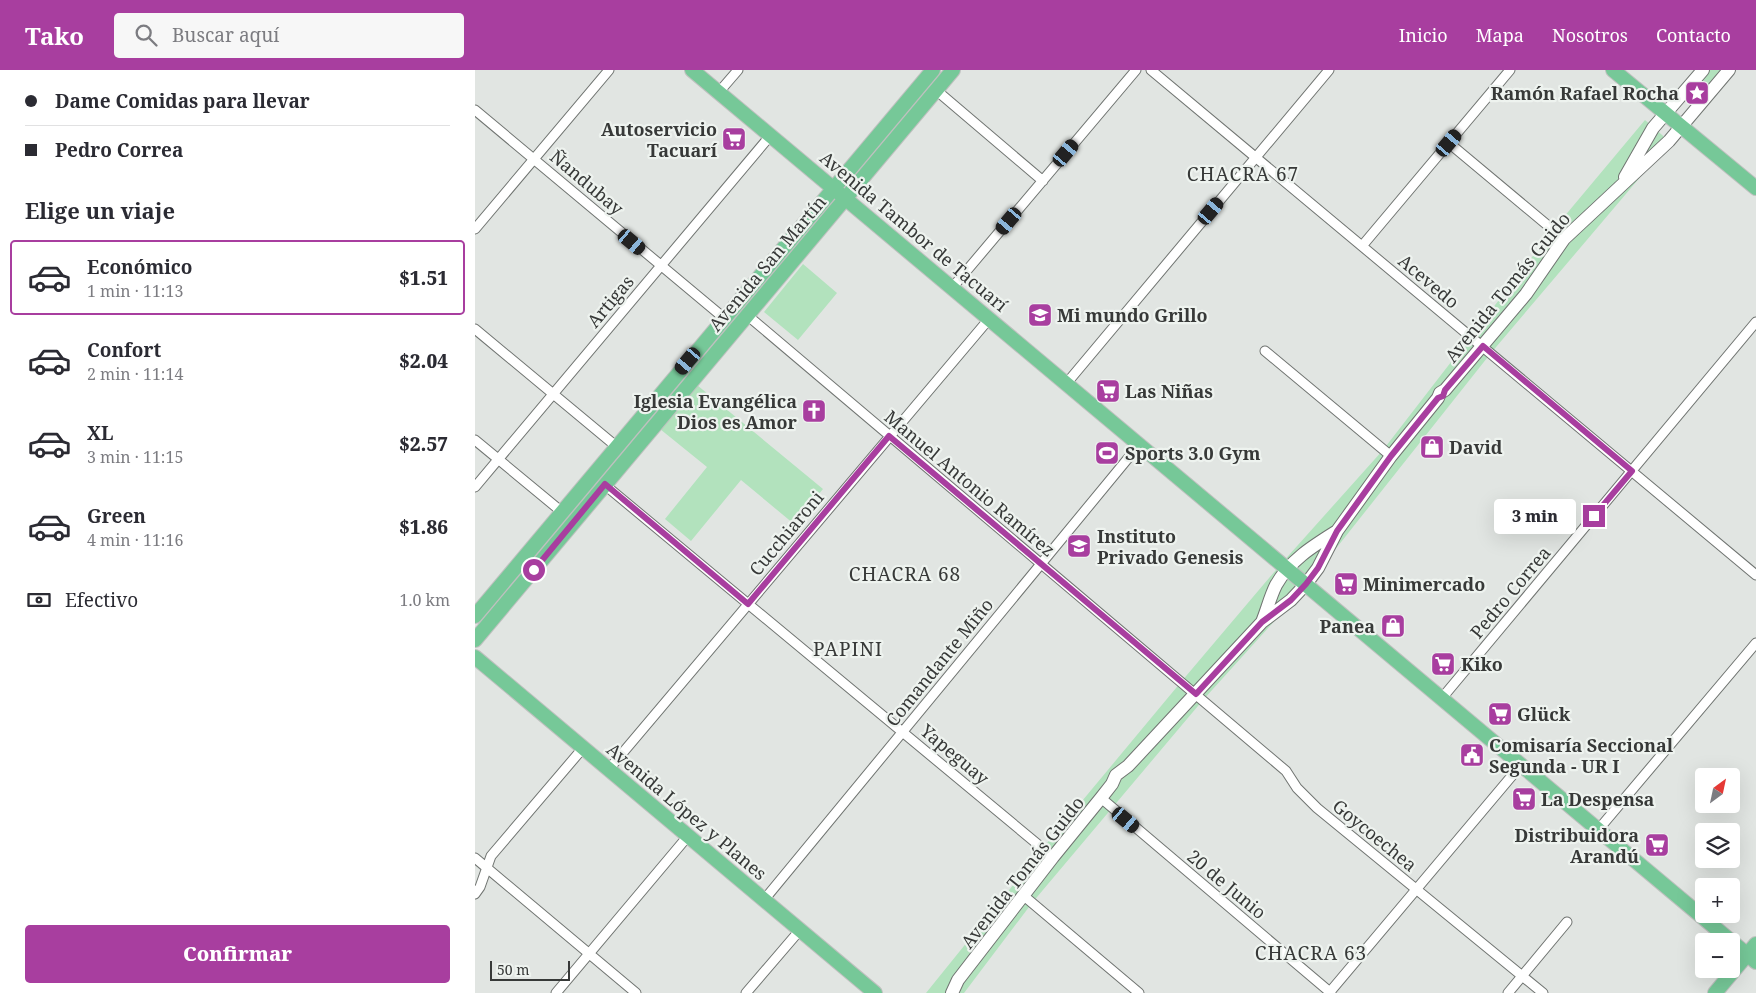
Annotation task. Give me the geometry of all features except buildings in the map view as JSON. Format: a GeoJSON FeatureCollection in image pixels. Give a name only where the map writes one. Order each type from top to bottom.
{"type":"FeatureCollection","features":[{"type":"Feature","properties":{"kind":"main road","name":"Avenida Tambor de Tacuarí"},"geometry":{"type":"LineString","coordinates":[[692,70],[1598,830],[1753,954]]}},
{"type":"Feature","properties":{"kind":"main road","name":"Avenida San Martín"},"geometry":{"type":"LineString","coordinates":[[475,640],[953,70]]}},
{"type":"Feature","properties":{"kind":"main road"},"geometry":{"type":"LineString","coordinates":[[1613,70],[1756,188]]}},
{"type":"Feature","properties":{"kind":"main road","name":"Avenida Tomás Guido"},"geometry":{"type":"LineString","coordinates":[[1619,188],[1653,128],[1703,70]]}},
{"type":"Feature","properties":{"kind":"main road","name":"Avenida Tomás Guido"},"geometry":{"type":"LineString","coordinates":[[942,993],[958,980],[1112,784],[1116,775],[1128,766],[1262,622],[1291,600],[1306,584],[1318,568],[1337,531],[1391,456],[1526,294],[1564,239],[1669,141],[1729,70]]}},
{"type":"Feature","properties":{"kind":"main road","name":"Avenida San Martín"},"geometry":{"type":"LineString","coordinates":[[475,616],[931,71]]}},
{"type":"Feature","properties":{"kind":"main road","name":"Avenida Tomás Guido"},"geometry":{"type":"LineString","coordinates":[[1262,622],[1276,586],[1287,569],[1301,554],[1337,531]]}},
{"type":"Feature","properties":{"kind":"main road","name":"Avenida López y Planes"},"geometry":{"type":"LineString","coordinates":[[475,657],[875,993]]}},
{"type":"Feature","properties":{"kind":"main road"},"geometry":{"type":"LineString","coordinates":[[1715,993],[1753,954]]}},
{"type":"Feature","properties":{"kind":"main road","name":"Avenida Tomás Guido"},"geometry":{"type":"LineString","coordinates":[[952,993],[958,980]]}},
{"type":"Feature","properties":{"kind":"street"},"geometry":{"type":"LineString","coordinates":[[475,229],[609,70]]}},
{"type":"Feature","properties":{"kind":"street"},"geometry":{"type":"LineString","coordinates":[[719,92],[738,70]]}},
{"type":"Feature","properties":{"kind":"street"},"geometry":{"type":"LineString","coordinates":[[952,288],[1136,70]]}},
{"type":"Feature","properties":{"kind":"street","name":"Acevedo"},"geometry":{"type":"LineString","coordinates":[[1151,70],[1756,575]]}},
{"type":"Feature","properties":{"kind":"street"},"geometry":{"type":"LineString","coordinates":[[1066,384],[1329,70]]}},
{"type":"Feature","properties":{"kind":"street"},"geometry":{"type":"LineString","coordinates":[[1362,246],[1510,70]]}},
{"type":"Feature","properties":{"kind":"street"},"geometry":{"type":"LineString","coordinates":[[937,90],[1043,181]]}},
{"type":"Feature","properties":{"kind":"street","name":"Ñandubay"},"geometry":{"type":"LineString","coordinates":[[475,110],[724,318]]}},
{"type":"Feature","properties":{"kind":"street","name":"Artigas"},"geometry":{"type":"LineString","coordinates":[[475,487],[770,136]]}},
{"type":"Feature","properties":{"kind":"street"},"geometry":{"type":"LineString","coordinates":[[1449,143],[1564,239]]}},
{"type":"Feature","properties":{"kind":"street","name":"Manuel Antonio Ramírez"},"geometry":{"type":"LineString","coordinates":[[747,315],[1196,694]]}},
{"type":"Feature","properties":{"kind":"street","name":"Cucchiaroni"},"geometry":{"type":"LineString","coordinates":[[609,769],[989,319]]}},
{"type":"Feature","properties":{"kind":"street","name":"Pedro Correa"},"geometry":{"type":"LineString","coordinates":[[1442,698],[1756,322]]}},
{"type":"Feature","properties":{"kind":"street"},"geometry":{"type":"LineString","coordinates":[[475,329],[617,447]]}},
{"type":"Feature","properties":{"kind":"street"},"geometry":{"type":"LineString","coordinates":[[1265,351],[1391,456]]}},
{"type":"Feature","properties":{"kind":"street"},"geometry":{"type":"LineString","coordinates":[[475,440],[562,512]]}},
{"type":"Feature","properties":{"kind":"street","name":"Comandante Miño"},"geometry":{"type":"LineString","coordinates":[[764,900],[1139,445]]}},
{"type":"Feature","properties":{"kind":"street","name":"Yapeguay"},"geometry":{"type":"LineString","coordinates":[[605,484],[1053,857]]}},
{"type":"Feature","properties":{"kind":"street"},"geometry":{"type":"LineString","coordinates":[[1598,830],[1756,643]]}},
{"type":"Feature","properties":{"kind":"street","name":"Goycoechea"},"geometry":{"type":"LineString","coordinates":[[1196,694],[1286,771],[1297,788],[1317,808],[1543,993]]}},
{"type":"Feature","properties":{"kind":"street"},"geometry":{"type":"LineString","coordinates":[[475,894],[480,887],[491,856],[583,748]]}},
{"type":"Feature","properties":{"kind":"street"},"geometry":{"type":"LineString","coordinates":[[1330,993],[1521,765]]}},
{"type":"Feature","properties":{"kind":"street","name":"20 de Junio"},"geometry":{"type":"LineString","coordinates":[[1101,798],[1330,993]]}},
{"type":"Feature","properties":{"kind":"street"},"geometry":{"type":"LineString","coordinates":[[556,993],[689,836]]}},
{"type":"Feature","properties":{"kind":"street"},"geometry":{"type":"LineString","coordinates":[[475,858],[636,993]]}},
{"type":"Feature","properties":{"kind":"street"},"geometry":{"type":"LineString","coordinates":[[1024,896],[1139,993]]}},
{"type":"Feature","properties":{"kind":"street"},"geometry":{"type":"LineString","coordinates":[[1508,993],[1567,922]]}},
{"type":"Feature","properties":{"kind":"street"},"geometry":{"type":"LineString","coordinates":[[746,993],[800,930]]}},
{"type":"Feature","properties":{"kind":"green space"},"geometry":{"type":"Polygon","coordinates":[[[1710,70],[1723,70],[1694,104],[1687,98],[1710,70]]]}},
{"type":"Feature","properties":{"kind":"green space"},"geometry":{"type":"Polygon","coordinates":[[[1645,120],[1670,142],[1491,353],[1307,585],[1203,700],[1032,903],[964,993],[926,993],[1181,682],[1281,564],[1383,450],[1553,230],[1645,120]]]}},
{"type":"Feature","properties":{"kind":"green space"},"geometry":{"type":"Polygon","coordinates":[[[803,264],[837,293],[798,340],[764,312],[803,264]]]}},
{"type":"Feature","properties":{"kind":"green space"},"geometry":{"type":"Polygon","coordinates":[[[697,385],[823,489],[794,524],[741,480],[691,541],[665,519],[707,467],[660,429],[697,385]]]}},
{"type":"Feature","properties":{"kind":"place","name":"Ramón Rafael Rocha"},"geometry":{"type":"Point","coordinates":[1697,93]}},
{"type":"Feature","properties":{"kind":"place","name":"Autoservicio Tacuarí"},"geometry":{"type":"Point","coordinates":[734,139]}},
{"type":"Feature","properties":{"kind":"place","name":"Mi mundo Grillo"},"geometry":{"type":"Point","coordinates":[1040,315]}},
{"type":"Feature","properties":{"kind":"place","name":"Las Niñas"},"geometry":{"type":"Point","coordinates":[1108,391]}},
{"type":"Feature","properties":{"kind":"place","name":"Iglesia Evangélica Dios es Amor"},"geometry":{"type":"Point","coordinates":[814,411]}},
{"type":"Feature","properties":{"kind":"place","name":"David"},"geometry":{"type":"Point","coordinates":[1432,447]}},
{"type":"Feature","properties":{"kind":"place","name":"Sports 3.0 Gym"},"geometry":{"type":"Point","coordinates":[1107,453]}},
{"type":"Feature","properties":{"kind":"place","name":"Instituto Privado Genesis"},"geometry":{"type":"Point","coordinates":[1079,546]}},
{"type":"Feature","properties":{"kind":"place","name":"Minimercado"},"geometry":{"type":"Point","coordinates":[1346,584]}},
{"type":"Feature","properties":{"kind":"place","name":"Panea"},"geometry":{"type":"Point","coordinates":[1393,626]}},
{"type":"Feature","properties":{"kind":"place","name":"Kiko"},"geometry":{"type":"Point","coordinates":[1443,664]}},
{"type":"Feature","properties":{"kind":"place","name":"Glück"},"geometry":{"type":"Point","coordinates":[1500,714]}},
{"type":"Feature","properties":{"kind":"place","name":"Comisaría Seccional Segunda - UR I"},"geometry":{"type":"Point","coordinates":[1472,755]}},
{"type":"Feature","properties":{"kind":"place","name":"La Despensa"},"geometry":{"type":"Point","coordinates":[1524,799]}},
{"type":"Feature","properties":{"kind":"place","name":"Distribuidora Arandú"},"geometry":{"type":"Point","coordinates":[1657,845]}},
{"type":"Feature","properties":{"kind":"district","name":"CHACRA 67"},"geometry":{"type":"Point","coordinates":[1243,174]}},
{"type":"Feature","properties":{"kind":"district","name":"CHACRA 68"},"geometry":{"type":"Point","coordinates":[905,574]}},
{"type":"Feature","properties":{"kind":"district","name":"PAPINI"},"geometry":{"type":"Point","coordinates":[848,649]}},
{"type":"Feature","properties":{"kind":"district","name":"CHACRA 63"},"geometry":{"type":"Point","coordinates":[1311,953]}},
{"type":"Feature","properties":{"kind":"route"},"geometry":{"type":"LineString","coordinates":[[534,570],[605,484],[748,604],[889,436],[1196,694],[1262,622],[1291,600],[1306,584],[1318,568],[1337,531],[1391,456],[1483,346],[1632,471],[1594,516]]}}]}
